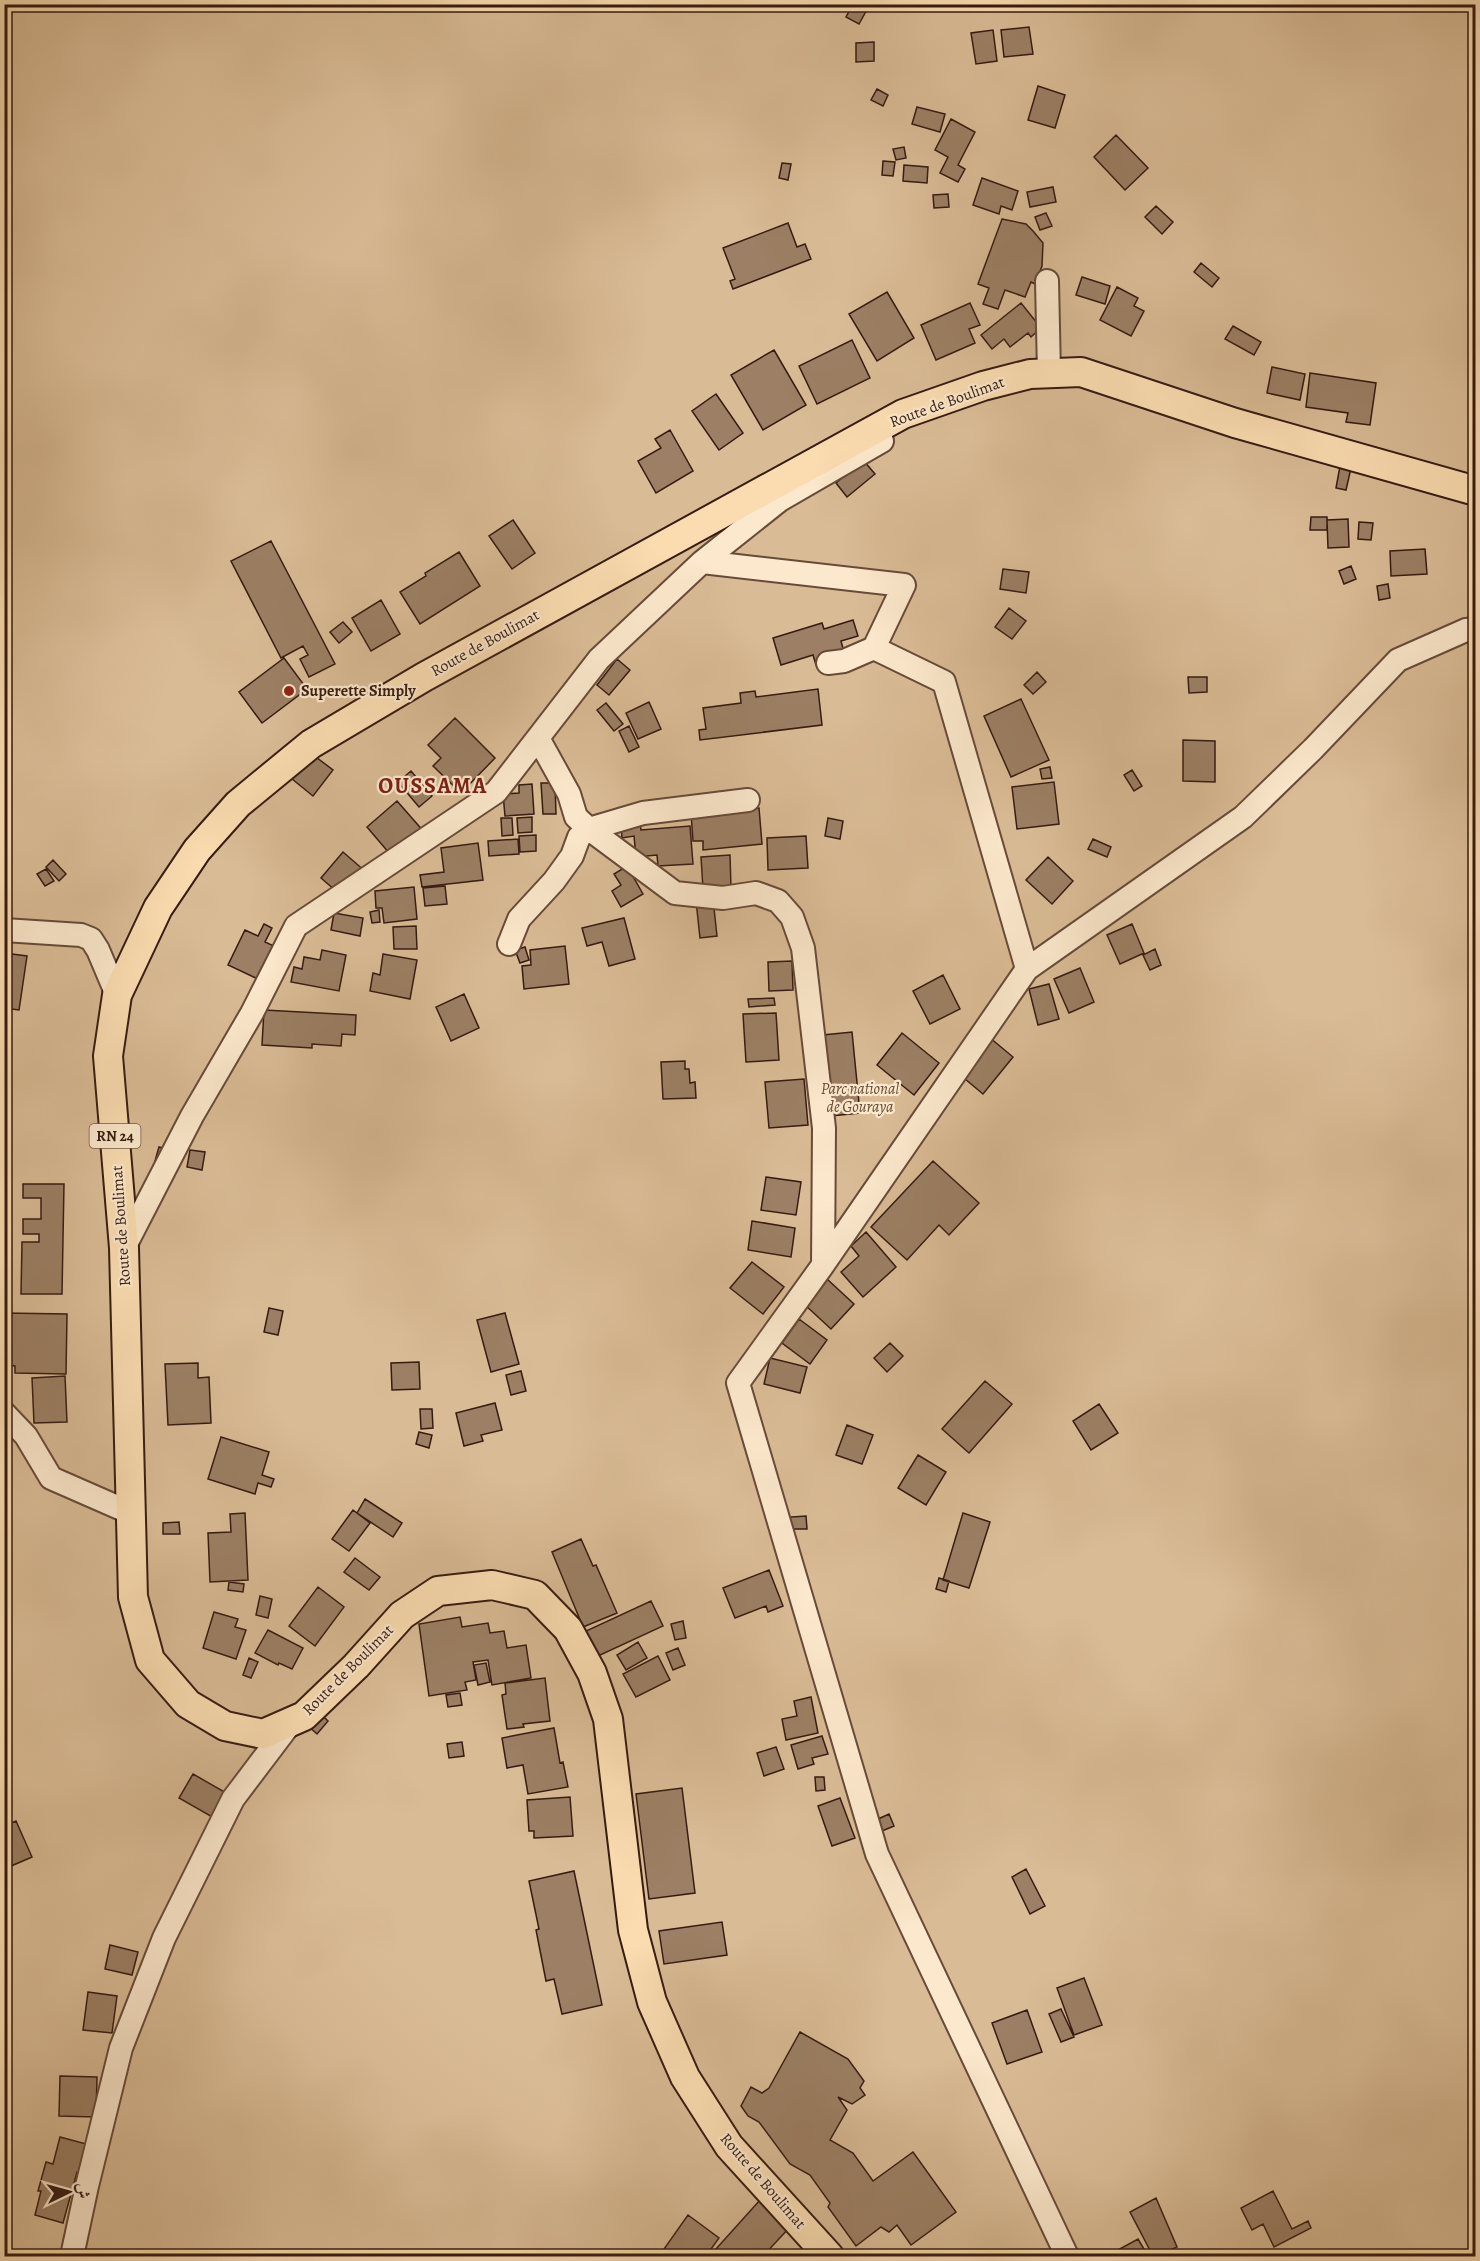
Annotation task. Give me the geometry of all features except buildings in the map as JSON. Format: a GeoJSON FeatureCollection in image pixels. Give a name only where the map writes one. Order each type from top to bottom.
{"type":"FeatureCollection","features":[{"type":"Feature","properties":{"kind":"main road","name":"Route de Boulimat"},"geometry":{"type":"LineString","coordinates":[[829,2256],[729,2146],[684,2077],[652,2002],[633,1930],[608,1719],[592,1673],[568,1629],[535,1595],[492,1585],[438,1591],[402,1615],[356,1666],[304,1716],[263,1734],[225,1726],[188,1704],[150,1660],[133,1598],[123,1248],[108,1056],[117,995],[158,908],[197,850],[238,804],[311,744],[424,677],[903,414],[983,386],[1030,374],[1081,372],[1235,423],[1476,491]]}},
{"type":"Feature","properties":{"kind":"street"},"geometry":{"type":"LineString","coordinates":[[1047,281],[1049,373]]}},
{"type":"Feature","properties":{"kind":"street"},"geometry":{"type":"LineString","coordinates":[[123,1248],[192,1116],[252,1013],[296,926],[496,792],[598,659],[702,562],[780,500],[893,435],[903,414]]}},
{"type":"Feature","properties":{"kind":"street"},"geometry":{"type":"LineString","coordinates":[[702,562],[904,585],[874,648],[844,661],[828,663]]}},
{"type":"Feature","properties":{"kind":"street"},"geometry":{"type":"LineString","coordinates":[[1067,2256],[877,1854],[738,1383],[823,1265],[1027,969],[1243,817],[1398,660],[1466,630],[1476,629]]}},
{"type":"Feature","properties":{"kind":"street"},"geometry":{"type":"LineString","coordinates":[[874,648],[944,682],[1027,969]]}},
{"type":"Feature","properties":{"kind":"street"},"geometry":{"type":"LineString","coordinates":[[538,738],[569,794],[576,817],[675,893],[723,898],[756,893],[778,902],[792,917],[803,948],[824,1128],[823,1265]]}},
{"type":"Feature","properties":{"kind":"street"},"geometry":{"type":"LineString","coordinates":[[510,944],[519,919],[554,881],[572,856],[579,837],[589,829],[643,813],[748,800]]}},
{"type":"Feature","properties":{"kind":"street"},"geometry":{"type":"LineString","coordinates":[[4,930],[81,935],[91,939],[117,995]]}},
{"type":"Feature","properties":{"kind":"street"},"geometry":{"type":"LineString","coordinates":[[4,1413],[26,1436],[51,1478],[131,1513]]}},
{"type":"Feature","properties":{"kind":"street"},"geometry":{"type":"LineString","coordinates":[[72,2256],[121,2048],[164,1938],[232,1799],[292,1721]]}},
{"type":"Feature","properties":{"kind":"green space","name":"Parc national de Gouraya"},"geometry":{"type":"Polygon","coordinates":[[[5,5],[1475,5],[1475,2256],[5,2256],[5,5]]]}},
{"type":"Feature","properties":{"kind":"place","name":"Superette Simply"},"geometry":{"type":"Point","coordinates":[289,691]}},
{"type":"Feature","properties":{"kind":"district","name":"OUSSAMA"},"geometry":{"type":"Point","coordinates":[433,786]}}]}
